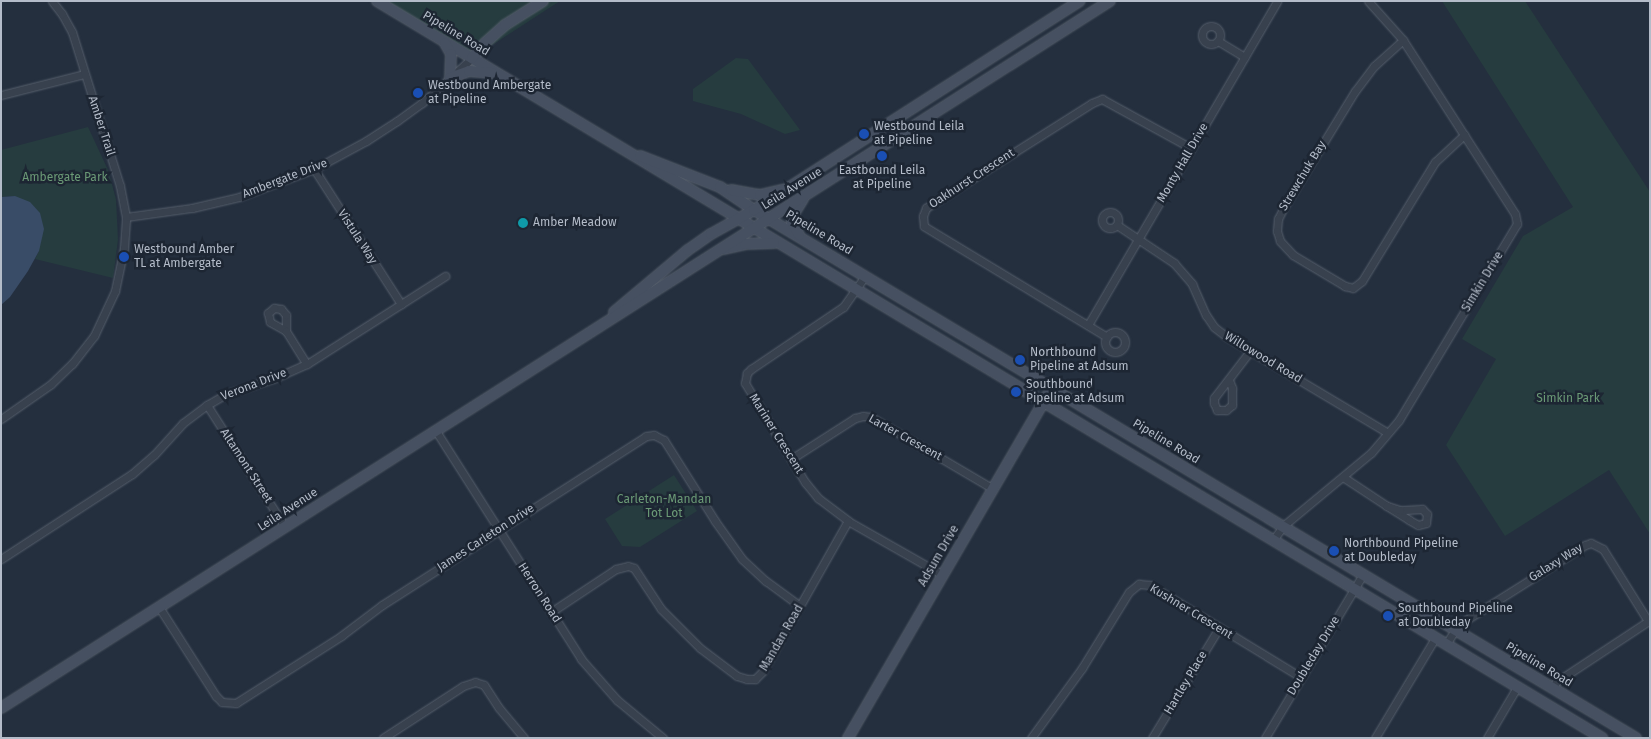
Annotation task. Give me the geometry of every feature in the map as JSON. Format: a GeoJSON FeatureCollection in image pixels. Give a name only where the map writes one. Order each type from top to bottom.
{"type":"FeatureCollection","features":[{"type":"Feature","properties":{"kind":"street","name":"Amber Trail"},"geometry":{"type":"LineString","coordinates":[[1,419],[51,384],[72,364],[94,336],[111,302],[119,280],[126,217],[120,186],[72,32],[52,1]]}},
{"type":"Feature","properties":{"kind":"street","name":"Pipeline Road"},"geometry":{"type":"LineString","coordinates":[[376,1],[1599,737]]}},
{"type":"Feature","properties":{"kind":"street"},"geometry":{"type":"LineString","coordinates":[[472,58],[505,25],[543,1]]}},
{"type":"Feature","properties":{"kind":"street","name":"Leila Avenue"},"geometry":{"type":"LineString","coordinates":[[588,334],[688,250],[754,210],[1080,1]]}},
{"type":"Feature","properties":{"kind":"street","name":"Leila Avenue"},"geometry":{"type":"LineString","coordinates":[[1,708],[1110,1]]}},
{"type":"Feature","properties":{"kind":"street","name":"Monty Hall Drive"},"geometry":{"type":"LineString","coordinates":[[1088,325],[1277,1]]}},
{"type":"Feature","properties":{"kind":"street","name":"Simkin Drive"},"geometry":{"type":"LineString","coordinates":[[1273,540],[1283,526],[1371,453],[1388,433],[1416,393],[1517,224],[1516,214],[1403,40],[1368,1]]}},
{"type":"Feature","properties":{"kind":"street","name":"Strewchuk Bay"},"geometry":{"type":"LineString","coordinates":[[1403,40],[1374,66],[1355,90],[1282,209],[1278,219],[1277,231],[1280,241],[1293,255],[1345,286],[1354,288],[1362,281],[1435,162],[1464,135]]}},
{"type":"Feature","properties":{"kind":"street"},"geometry":{"type":"LineString","coordinates":[[1218,41],[1245,57]]}},
{"type":"Feature","properties":{"kind":"street"},"geometry":{"type":"LineString","coordinates":[[444,42],[451,54],[450,78],[470,71],[496,73]]}},
{"type":"Feature","properties":{"kind":"street","name":"Ambergate Drive"},"geometry":{"type":"LineString","coordinates":[[126,217],[192,208],[239,197],[314,170],[397,121],[422,103],[472,58]]}},
{"type":"Feature","properties":{"kind":"street"},"geometry":{"type":"LineString","coordinates":[[1,95],[84,74]]}},
{"type":"Feature","properties":{"kind":"street","name":"Oakhurst Crescent"},"geometry":{"type":"LineString","coordinates":[[1106,336],[924,226],[923,216],[926,208],[1092,103],[1102,99],[1191,148]]}},
{"type":"Feature","properties":{"kind":"street","name":"Pipeline Road"},"geometry":{"type":"LineString","coordinates":[[625,150],[720,187],[754,210],[1636,738]]}},
{"type":"Feature","properties":{"kind":"street","name":"Vistula Way"},"geometry":{"type":"LineString","coordinates":[[314,170],[401,304]]}},
{"type":"Feature","properties":{"kind":"street"},"geometry":{"type":"LineString","coordinates":[[720,187],[738,193],[760,195],[788,188]]}},
{"type":"Feature","properties":{"kind":"street"},"geometry":{"type":"LineString","coordinates":[[802,238],[795,228],[793,215],[807,195]]}},
{"type":"Feature","properties":{"kind":"street","name":"Willowood Road"},"geometry":{"type":"LineString","coordinates":[[1117,225],[1174,263],[1192,284],[1206,315],[1214,327],[1250,351],[1388,433]]}},
{"type":"Feature","properties":{"kind":"street"},"geometry":{"type":"LineString","coordinates":[[719,250],[745,244],[778,244]]}},
{"type":"Feature","properties":{"kind":"street","name":"Verona Drive"},"geometry":{"type":"LineString","coordinates":[[1,559],[132,474],[154,455],[183,423],[207,405],[226,394],[275,378],[307,364],[445,276]]}},
{"type":"Feature","properties":{"kind":"street","name":"Mariner Crescent"},"geometry":{"type":"LineString","coordinates":[[865,276],[856,291],[843,306],[747,374],[745,383],[791,459],[818,498],[848,521],[943,575]]}},
{"type":"Feature","properties":{"kind":"street"},"geometry":{"type":"LineString","coordinates":[[286,332],[307,364]]}},
{"type":"Feature","properties":{"kind":"street"},"geometry":{"type":"LineString","coordinates":[[1229,380],[1250,351]]}},
{"type":"Feature","properties":{"kind":"street","name":"Adsum Drive"},"geometry":{"type":"LineString","coordinates":[[848,738],[1052,388]]}},
{"type":"Feature","properties":{"kind":"street","name":"Altamont Street"},"geometry":{"type":"LineString","coordinates":[[207,405],[285,527]]}},
{"type":"Feature","properties":{"kind":"street","name":"Larter Crescent"},"geometry":{"type":"LineString","coordinates":[[791,459],[855,418],[863,416],[872,417],[993,489]]}},
{"type":"Feature","properties":{"kind":"street","name":"Herron Road"},"geometry":{"type":"LineString","coordinates":[[436,431],[551,612],[596,678],[617,700],[663,738]]}},
{"type":"Feature","properties":{"kind":"street","name":"James Carleton Drive"},"geometry":{"type":"LineString","coordinates":[[159,607],[216,696],[222,702],[236,703],[340,636],[382,604],[646,436],[654,435],[664,440],[715,521],[742,559],[766,581],[800,606]]}},
{"type":"Feature","properties":{"kind":"street"},"geometry":{"type":"LineString","coordinates":[[1343,477],[1387,506],[1418,525],[1426,523],[1427,514],[1422,509],[1400,510],[1387,506]]}},
{"type":"Feature","properties":{"kind":"street","name":"Mandan Road"},"geometry":{"type":"LineString","coordinates":[[551,612],[616,569],[628,566],[634,568],[662,609],[700,648],[737,676],[747,680],[759,676],[848,521]]}},
{"type":"Feature","properties":{"kind":"street","name":"Galaxy Way"},"geometry":{"type":"LineString","coordinates":[[1446,644],[1455,630],[1474,615],[1584,544],[1591,543],[1603,549],[1649,621]]}},
{"type":"Feature","properties":{"kind":"street","name":"Doubleday Drive"},"geometry":{"type":"LineString","coordinates":[[1265,738],[1363,574]]}},
{"type":"Feature","properties":{"kind":"street","name":"Kushner Crescent"},"geometry":{"type":"LineString","coordinates":[[1031,738],[1082,668],[1129,592],[1139,584],[1150,585],[1301,677]]}},
{"type":"Feature","properties":{"kind":"street"},"geometry":{"type":"LineString","coordinates":[[1552,688],[1556,682],[1649,621]]}},
{"type":"Feature","properties":{"kind":"street","name":"Hartley Place"},"geometry":{"type":"LineString","coordinates":[[1152,738],[1219,628]]}},
{"type":"Feature","properties":{"kind":"street"},"geometry":{"type":"LineString","coordinates":[[1375,738],[1435,638]]}},
{"type":"Feature","properties":{"kind":"street"},"geometry":{"type":"LineString","coordinates":[[384,738],[463,686],[475,682],[484,685],[498,708],[524,738]]}},
{"type":"Feature","properties":{"kind":"street"},"geometry":{"type":"LineString","coordinates":[[1487,738],[1517,687]]}},
{"type":"Feature","properties":{"kind":"green space"},"geometry":{"type":"Polygon","coordinates":[[[378,1],[560,1],[472,58],[378,1]]]}},
{"type":"Feature","properties":{"kind":"green space","name":"Simkin Park"},"geometry":{"type":"Polygon","coordinates":[[[1442,1],[1525,1],[1650,192],[1650,534],[1609,470],[1505,536],[1446,445],[1496,359],[1462,339],[1523,236],[1573,207],[1442,1]]]}},
{"type":"Feature","properties":{"kind":"green space"},"geometry":{"type":"Polygon","coordinates":[[[736,58],[748,59],[800,130],[785,134],[741,114],[693,101],[693,89],[736,58]]]}},
{"type":"Feature","properties":{"kind":"green space","name":"Ambergate Park"},"geometry":{"type":"Polygon","coordinates":[[[88,127],[108,170],[116,199],[118,240],[113,278],[35,259],[39,251],[15,196],[1,197],[1,150],[88,127]]]}},
{"type":"Feature","properties":{"kind":"green space","name":"Carleton-Mandan Tot Lot"},"geometry":{"type":"Polygon","coordinates":[[[674,475],[697,511],[640,547],[622,546],[605,519],[674,475]]]}},
{"type":"Feature","properties":{"kind":"water"},"geometry":{"type":"Polygon","coordinates":[[[15,196],[30,202],[40,213],[44,229],[39,251],[28,271],[10,297],[1,305],[1,197],[15,196]]]}},
{"type":"Feature","properties":{"kind":"place","name":"Westbound Ambergate at Pipeline"},"geometry":{"type":"Point","coordinates":[418,93]}},
{"type":"Feature","properties":{"kind":"place","name":"Westbound Leila at Pipeline"},"geometry":{"type":"Point","coordinates":[864,134]}},
{"type":"Feature","properties":{"kind":"place","name":"Eastbound Leila at Pipeline"},"geometry":{"type":"Point","coordinates":[882,156]}},
{"type":"Feature","properties":{"kind":"place","name":"Amber Meadow"},"geometry":{"type":"Point","coordinates":[523,223]}},
{"type":"Feature","properties":{"kind":"place","name":"Westbound Amber TL at Ambergate"},"geometry":{"type":"Point","coordinates":[124,257]}},
{"type":"Feature","properties":{"kind":"place","name":"Northbound Pipeline at Adsum"},"geometry":{"type":"Point","coordinates":[1020,360]}},
{"type":"Feature","properties":{"kind":"place","name":"Southbound Pipeline at Adsum"},"geometry":{"type":"Point","coordinates":[1016,392]}},
{"type":"Feature","properties":{"kind":"place","name":"Northbound Pipeline at Doubleday"},"geometry":{"type":"Point","coordinates":[1334,551]}},
{"type":"Feature","properties":{"kind":"place","name":"Southbound Pipeline at Doubleday"},"geometry":{"type":"Point","coordinates":[1388,616]}}]}
